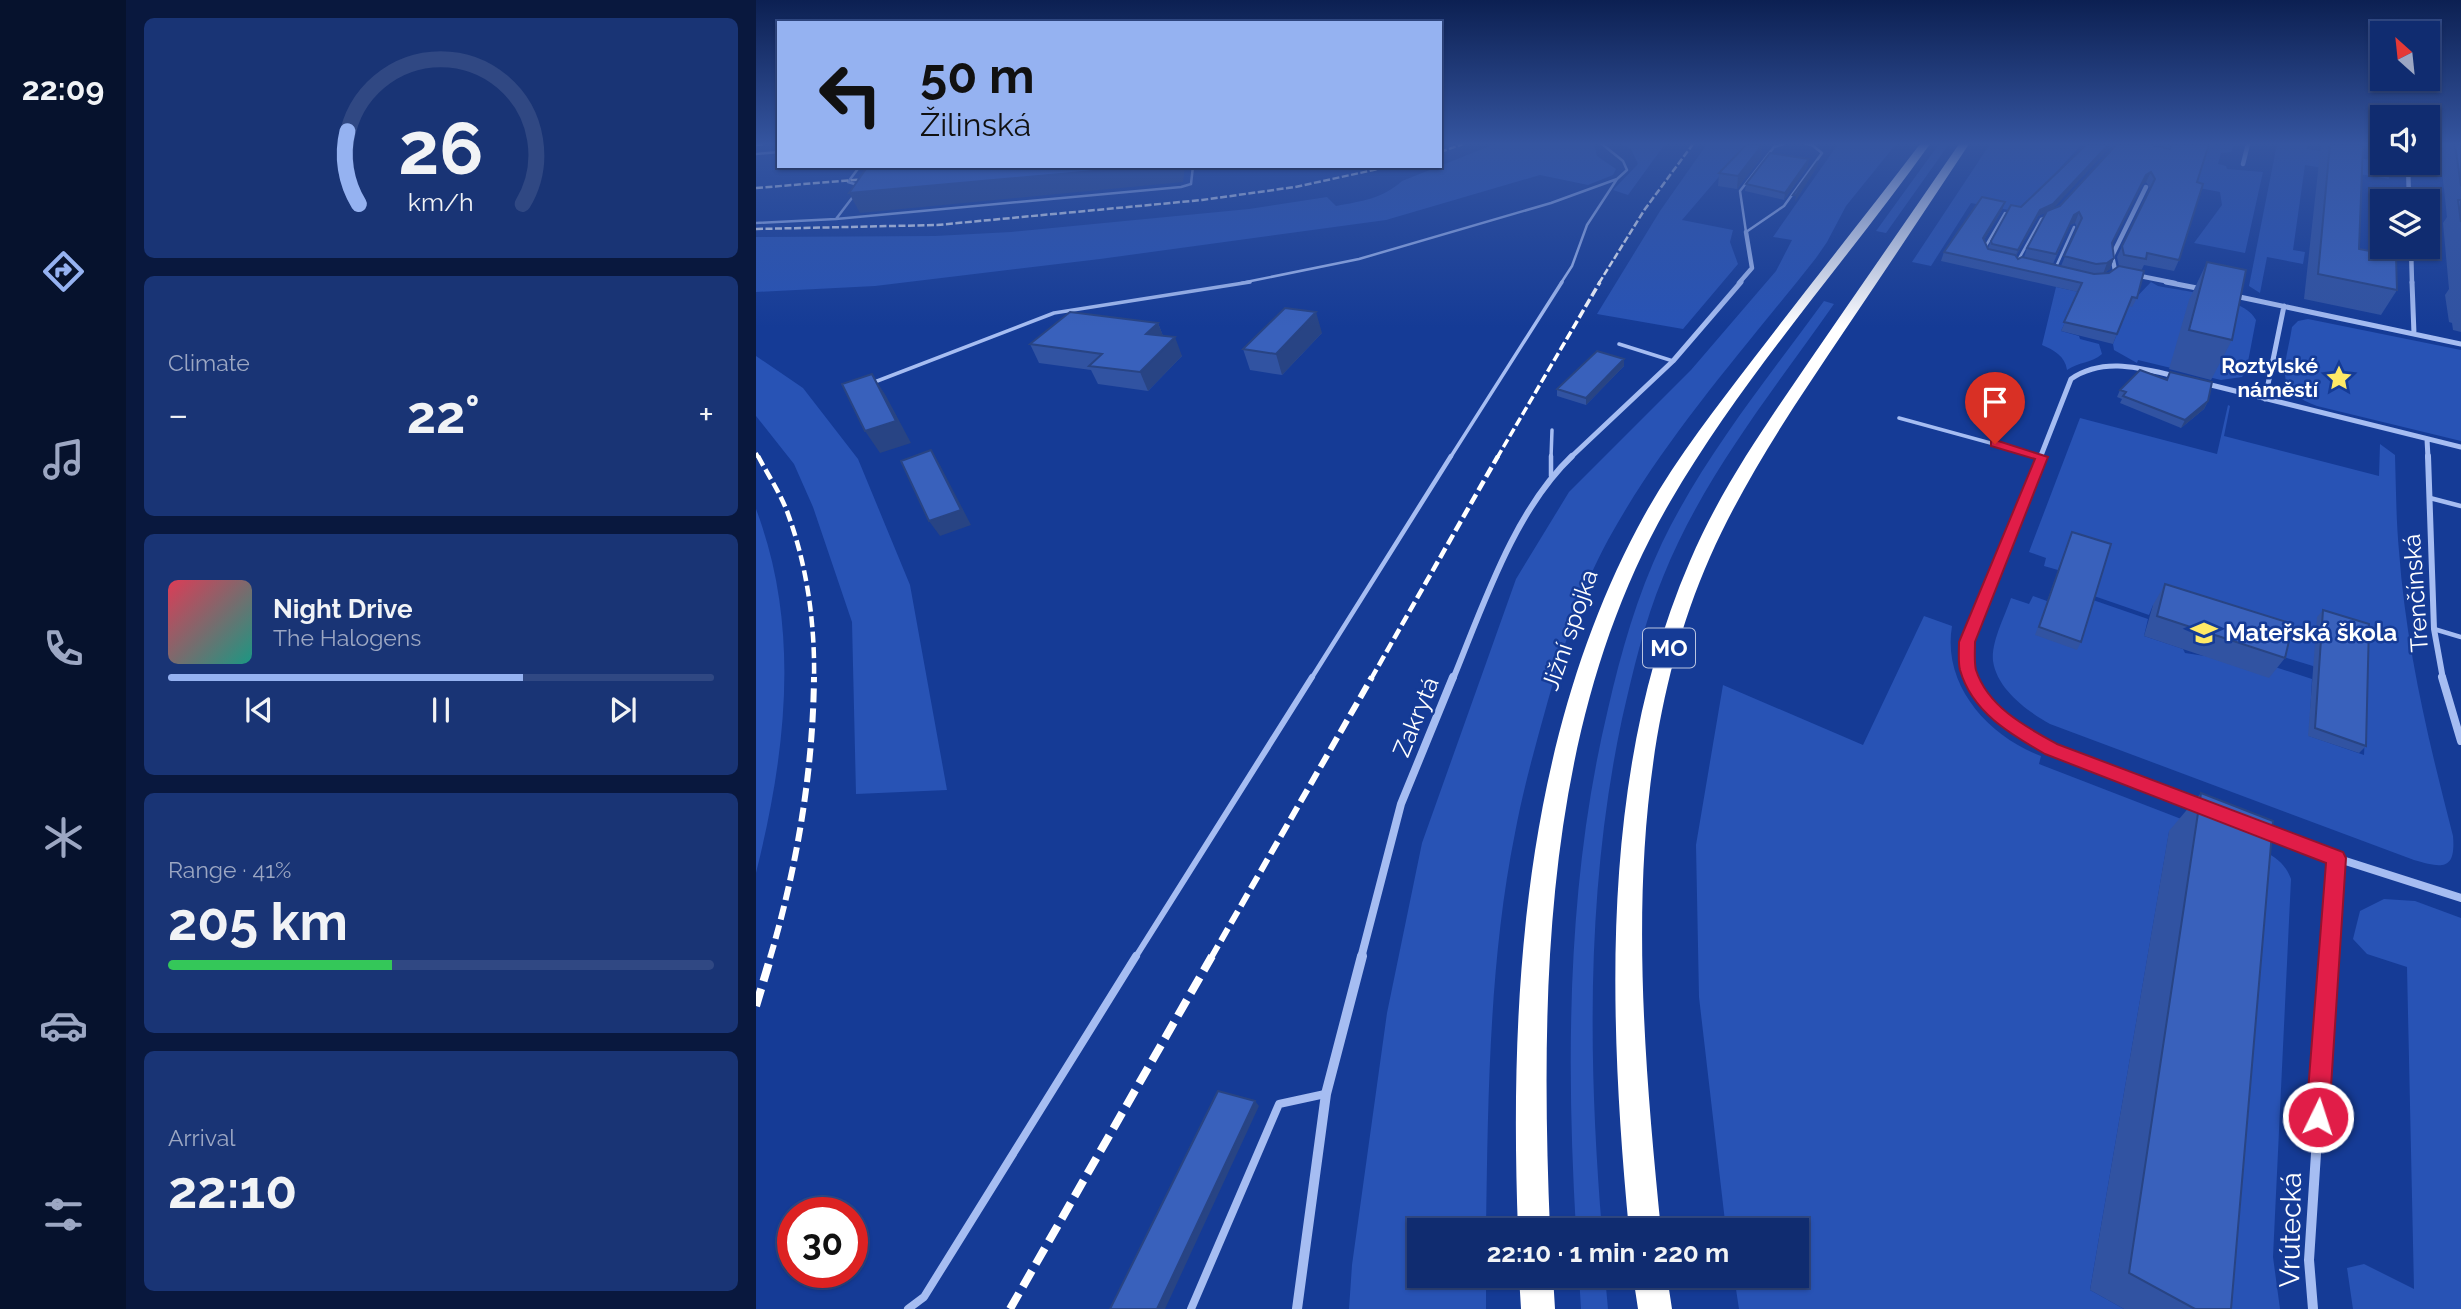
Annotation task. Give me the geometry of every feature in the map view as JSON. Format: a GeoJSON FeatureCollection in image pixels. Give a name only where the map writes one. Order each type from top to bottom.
{"type":"FeatureCollection","features":[{"type":"Feature","properties":{"kind":"highway","name":"Jižní spojka"},"geometry":{"type":"LineString","coordinates":[[1534,1218],[1532,1067],[1538,952],[1548,854],[1580,696],[1600,633],[1622,577],[1675,478],[1743,382],[1879,205]]}},
{"type":"Feature","properties":{"kind":"highway","name":"MO"},"geometry":{"type":"LineString","coordinates":[[1643,1218],[1634,1118],[1630,903],[1637,815],[1648,739],[1662,672],[1698,562],[1750,462],[1923,205]]}},
{"type":"Feature","properties":{"kind":"highway"},"geometry":{"type":"LineString","coordinates":[[1537,1288],[1538,1309]]}},
{"type":"Feature","properties":{"kind":"highway"},"geometry":{"type":"LineString","coordinates":[[1652,1288],[1655,1309]]}},
{"type":"Feature","properties":{"kind":"street"},"geometry":{"type":"LineString","coordinates":[[2137,205],[2112,256],[2115,270],[2204,289]]}},
{"type":"Feature","properties":{"kind":"street","name":"Zakrytá"},"geometry":{"type":"LineString","coordinates":[[1297,1309],[1326,1094],[1401,804],[1501,562],[1551,476],[1673,361],[1752,268],[1745,232]]}},
{"type":"Feature","properties":{"kind":"street"},"geometry":{"type":"LineString","coordinates":[[2411,259],[2414,334]]}},
{"type":"Feature","properties":{"kind":"street"},"geometry":{"type":"LineString","coordinates":[[2229,295],[2461,344]]}},
{"type":"Feature","properties":{"kind":"street"},"geometry":{"type":"LineString","coordinates":[[2265,398],[2284,306]]}},
{"type":"Feature","properties":{"kind":"street"},"geometry":{"type":"LineString","coordinates":[[2184,379],[2125,366],[2104,366],[2079,372],[2071,379],[1967,642],[1968,669],[1981,695],[1995,712],[2024,734],[2051,749],[2207,808]]}},
{"type":"Feature","properties":{"kind":"street"},"geometry":{"type":"LineString","coordinates":[[2197,382],[2461,447]]}},
{"type":"Feature","properties":{"kind":"street","name":"Trenčínská"},"geometry":{"type":"LineString","coordinates":[[2427,439],[2434,629],[2441,673],[2461,741]]}},
{"type":"Feature","properties":{"kind":"street"},"geometry":{"type":"LineString","coordinates":[[2258,828],[2336,858],[2461,898]]}},
{"type":"Feature","properties":{"kind":"street","name":"Vrútecká"},"geometry":{"type":"LineString","coordinates":[[2313,1309],[2309,1260],[2336,858]]}},
{"type":"Feature","properties":{"kind":"lane"},"geometry":{"type":"LineString","coordinates":[[836,219],[846,205]]}},
{"type":"Feature","properties":{"kind":"lane"},"geometry":{"type":"LineString","coordinates":[[756,223],[836,219],[986,205]]}},
{"type":"Feature","properties":{"kind":"lane"},"geometry":{"type":"LineString","coordinates":[[864,386],[1054,313],[1223,287],[1359,259],[1542,205]]}},
{"type":"Feature","properties":{"kind":"lane"},"geometry":{"type":"LineString","coordinates":[[908,1309],[923,1297],[1166,907],[1573,266],[1587,225],[1600,205]]}},
{"type":"Feature","properties":{"kind":"lane"},"geometry":{"type":"LineString","coordinates":[[1742,205],[1745,232],[1785,205]]}},
{"type":"Feature","properties":{"kind":"lane"},"geometry":{"type":"LineString","coordinates":[[1987,254],[1984,248],[2006,213]]}},
{"type":"Feature","properties":{"kind":"lane"},"geometry":{"type":"LineString","coordinates":[[2016,264],[2041,219],[2053,214]]}},
{"type":"Feature","properties":{"kind":"lane"},"geometry":{"type":"LineString","coordinates":[[2066,274],[2054,271],[2074,227]]}},
{"type":"Feature","properties":{"kind":"lane"},"geometry":{"type":"LineString","coordinates":[[2005,261],[2029,266]]}},
{"type":"Feature","properties":{"kind":"lane"},"geometry":{"type":"LineString","coordinates":[[1619,344],[1673,361]]}},
{"type":"Feature","properties":{"kind":"lane"},"geometry":{"type":"LineString","coordinates":[[1899,418],[2042,457]]}},
{"type":"Feature","properties":{"kind":"lane"},"geometry":{"type":"LineString","coordinates":[[1551,476],[1552,430]]}},
{"type":"Feature","properties":{"kind":"lane"},"geometry":{"type":"LineString","coordinates":[[2430,498],[2461,506]]}},
{"type":"Feature","properties":{"kind":"lane"},"geometry":{"type":"LineString","coordinates":[[2434,629],[2461,637]]}},
{"type":"Feature","properties":{"kind":"lane"},"geometry":{"type":"LineString","coordinates":[[1191,1309],[1279,1104],[1326,1094]]}},
{"type":"Feature","properties":{"kind":"shaded area"},"geometry":{"type":"Polygon","coordinates":[[[1274,205],[1437,205],[1386,220],[1100,259],[875,286],[756,292],[756,237],[935,236],[1011,232],[1274,205]]]}},
{"type":"Feature","properties":{"kind":"shaded area"},"geometry":{"type":"Polygon","coordinates":[[[1664,205],[1695,205],[1682,220],[1733,230],[1730,242],[1738,264],[1683,329],[1597,314],[1664,205]]]}},
{"type":"Feature","properties":{"kind":"shaded area"},"geometry":{"type":"Polygon","coordinates":[[[1795,205],[1847,205],[1816,258],[1679,430],[1630,502],[1589,579],[1559,662],[1522,801],[1506,882],[1492,1031],[1486,1218],[1407,1218],[1407,1288],[1486,1288],[1486,1309],[1349,1309],[1352,1265],[1387,1013],[1422,843],[1516,579],[1569,492],[1691,370],[1776,271],[1792,240],[1773,237],[1795,205]]]}},
{"type":"Feature","properties":{"kind":"shaded area"},"geometry":{"type":"Polygon","coordinates":[[[1895,205],[1906,205],[1886,233],[1876,231],[1895,205]]]}},
{"type":"Feature","properties":{"kind":"shaded area"},"geometry":{"type":"Polygon","coordinates":[[[1950,205],[1970,205],[1931,266],[1912,262],[1950,205]]]}},
{"type":"Feature","properties":{"kind":"shaded area"},"geometry":{"type":"Polygon","coordinates":[[[1982,205],[2026,205],[2020,212],[1982,205]]]}},
{"type":"Feature","properties":{"kind":"shaded area"},"geometry":{"type":"Polygon","coordinates":[[[2222,205],[2256,205],[2245,253],[2194,243],[2222,205]]]}},
{"type":"Feature","properties":{"kind":"shaded area"},"geometry":{"type":"Polygon","coordinates":[[[2265,205],[2299,205],[2293,250],[2305,252],[2303,264],[2267,257],[2260,293],[2249,286],[2265,205]]]}},
{"type":"Feature","properties":{"kind":"shaded area"},"geometry":{"type":"Polygon","coordinates":[[[2151,282],[2158,286],[2227,300],[2250,312],[2256,320],[2246,372],[2242,377],[2221,380],[2138,360],[2137,363],[2114,350],[2113,344],[2128,306],[2151,282]]]}},
{"type":"Feature","properties":{"kind":"shaded area"},"geometry":{"type":"Polygon","coordinates":[[[2056,287],[2079,292],[2061,331],[2099,344],[2102,354],[2067,370],[2058,354],[2042,345],[2056,287]]]}},
{"type":"Feature","properties":{"kind":"shaded area"},"geometry":{"type":"Polygon","coordinates":[[[1824,301],[1834,304],[1764,402],[1698,504],[1663,577],[1640,647],[1610,782],[1596,910],[1593,974],[1594,1102],[1601,1218],[1575,1218],[1571,1099],[1573,968],[1584,838],[1594,773],[1618,666],[1645,583],[1679,511],[1737,419],[1824,301]]]}},
{"type":"Feature","properties":{"kind":"shaded area"},"geometry":{"type":"Polygon","coordinates":[[[2308,319],[2461,350],[2461,441],[2302,400],[2287,384],[2285,365],[2292,327],[2298,321],[2308,319]]]}},
{"type":"Feature","properties":{"kind":"shaded area"},"geometry":{"type":"Polygon","coordinates":[[[756,356],[803,388],[858,459],[910,585],[947,790],[856,794],[852,622],[813,507],[794,464],[756,416],[756,356]]]}},
{"type":"Feature","properties":{"kind":"shaded area","name":"Mateřská škola"},"geometry":{"type":"Polygon","coordinates":[[[2228,405],[2230,406],[2224,436],[2379,476],[2380,444],[2395,455],[2398,539],[2407,623],[2427,731],[2453,836],[2452,856],[2445,864],[2432,865],[2414,860],[2050,724],[2014,698],[2000,681],[1993,661],[1994,646],[2011,598],[2029,604],[2033,596],[2047,601],[2093,600],[2148,619],[2144,636],[2183,649],[2185,653],[2272,666],[2312,679],[2309,736],[2364,755],[2365,735],[2313,666],[2274,654],[2153,605],[2149,615],[2094,596],[2069,540],[2058,570],[2044,566],[2046,558],[2029,552],[2080,418],[2217,454],[2228,405]]]}},
{"type":"Feature","properties":{"kind":"shaded area"},"geometry":{"type":"Polygon","coordinates":[[[756,509],[770,554],[779,599],[784,645],[784,690],[775,782],[756,873],[756,509]]]}},
{"type":"Feature","properties":{"kind":"shaded area"},"geometry":{"type":"Polygon","coordinates":[[[1924,616],[1952,626],[1954,668],[1973,706],[2003,736],[2041,756],[2039,764],[2264,851],[2280,862],[2289,874],[2291,879],[2273,1257],[2280,1309],[2184,1309],[2169,832],[2090,1290],[2124,1309],[1739,1309],[1736,1288],[1809,1288],[1809,1218],[1725,1218],[1699,997],[1696,845],[1723,685],[1863,745],[1924,616]]]}},
{"type":"Feature","properties":{"kind":"shaded area"},"geometry":{"type":"Polygon","coordinates":[[[2384,899],[2415,901],[2461,918],[2461,1309],[2353,1309],[2347,1268],[2364,1264],[2414,1289],[2407,967],[2367,954],[2353,939],[2360,911],[2384,899]]]}},
{"type":"Feature","properties":{"kind":"shaded area"},"geometry":{"type":"Polygon","coordinates":[[[1580,1288],[1606,1288],[1608,1309],[1581,1309],[1580,1288]]]}},
{"type":"Feature","properties":{"kind":"building"},"geometry":{"type":"Polygon","coordinates":[[[1976,205],[2003,205],[1983,238],[1988,249],[2015,255],[2018,259],[2022,257],[2094,274],[2109,273],[2119,266],[2144,271],[2137,298],[2132,297],[2117,334],[2064,322],[2082,283],[1944,252],[1976,205]]]}},
{"type":"Feature","properties":{"kind":"building"},"geometry":{"type":"Polygon","coordinates":[[[2011,205],[2051,205],[2040,210],[2018,250],[1992,244],[1991,241],[2011,205]]]}},
{"type":"Feature","properties":{"kind":"building"},"geometry":{"type":"Polygon","coordinates":[[[2131,205],[2112,243],[2114,258],[2107,263],[2096,264],[2064,256],[2082,218],[2079,212],[2074,215],[2056,254],[2027,248],[2047,211],[2060,206],[2131,205]]]}},
{"type":"Feature","properties":{"kind":"building"},"geometry":{"type":"Polygon","coordinates":[[[2142,205],[2196,205],[2179,260],[2147,253],[2146,259],[2124,255],[2122,246],[2142,205]]]}},
{"type":"Feature","properties":{"kind":"building"},"geometry":{"type":"Polygon","coordinates":[[[2324,205],[2361,205],[2359,249],[2370,251],[2370,259],[2396,259],[2397,290],[2318,274],[2324,205]]]}},
{"type":"Feature","properties":{"kind":"building"},"geometry":{"type":"Polygon","coordinates":[[[2207,262],[2246,270],[2232,340],[2189,330],[2207,262]]]}},
{"type":"Feature","properties":{"kind":"building"},"geometry":{"type":"Polygon","coordinates":[[[1285,308],[1316,312],[1276,354],[1243,349],[1285,308]]]}},
{"type":"Feature","properties":{"kind":"building"},"geometry":{"type":"Polygon","coordinates":[[[1070,312],[1158,323],[1146,334],[1175,337],[1140,372],[1089,366],[1102,354],[1030,344],[1070,312]]]}},
{"type":"Feature","properties":{"kind":"building"},"geometry":{"type":"Polygon","coordinates":[[[1597,351],[1624,359],[1586,398],[1557,389],[1597,351]]]}},
{"type":"Feature","properties":{"kind":"building"},"geometry":{"type":"Polygon","coordinates":[[[2140,370],[2167,380],[2170,372],[2212,382],[2208,401],[2185,420],[2123,396],[2126,392],[2120,390],[2140,370]]]}},
{"type":"Feature","properties":{"kind":"building"},"geometry":{"type":"Polygon","coordinates":[[[872,374],[896,421],[865,431],[842,384],[872,374]]]}},
{"type":"Feature","properties":{"kind":"building"},"geometry":{"type":"Polygon","coordinates":[[[931,450],[961,510],[929,521],[901,461],[931,450]]]}},
{"type":"Feature","properties":{"kind":"building"},"geometry":{"type":"Polygon","coordinates":[[[2072,532],[2111,544],[2081,642],[2039,627],[2072,532]]]}},
{"type":"Feature","properties":{"kind":"building"},"geometry":{"type":"Polygon","coordinates":[[[2165,584],[2293,624],[2285,658],[2157,616],[2165,584]]]}},
{"type":"Feature","properties":{"kind":"building"},"geometry":{"type":"Polygon","coordinates":[[[2323,610],[2369,624],[2366,746],[2315,728],[2323,610]]]}},
{"type":"Feature","properties":{"kind":"building"},"geometry":{"type":"Polygon","coordinates":[[[2201,793],[2273,821],[2231,1309],[2195,1309],[2129,1273],[2201,793]]]}},
{"type":"Feature","properties":{"kind":"building"},"geometry":{"type":"Polygon","coordinates":[[[1218,1091],[1255,1101],[1157,1309],[1110,1309],[1218,1091]]]}},
{"type":"Feature","properties":{"kind":"railway"},"geometry":{"type":"LineString","coordinates":[[756,229],[937,225],[1148,205]]}},
{"type":"Feature","properties":{"kind":"railway"},"geometry":{"type":"LineString","coordinates":[[1599,283],[1648,205]]}},
{"type":"Feature","properties":{"kind":"railway"},"geometry":{"type":"LineString","coordinates":[[1497,458],[1600,282]]}},
{"type":"Feature","properties":{"kind":"railway"},"geometry":{"type":"LineString","coordinates":[[756,453],[759,458]]}},
{"type":"Feature","properties":{"kind":"railway"},"geometry":{"type":"LineString","coordinates":[[758,456],[778,492],[795,534],[805,574],[811,616],[814,678]]}},
{"type":"Feature","properties":{"kind":"railway"},"geometry":{"type":"LineString","coordinates":[[1371,679],[1498,456]]}},
{"type":"Feature","properties":{"kind":"railway"},"geometry":{"type":"LineString","coordinates":[[1211,958],[1372,677]]}},
{"type":"Feature","properties":{"kind":"railway"},"geometry":{"type":"LineString","coordinates":[[770,958],[780,924],[802,819],[814,678]]}},
{"type":"Feature","properties":{"kind":"railway"},"geometry":{"type":"LineString","coordinates":[[756,1006],[771,956]]}},
{"type":"Feature","properties":{"kind":"railway"},"geometry":{"type":"LineString","coordinates":[[1010,1309],[1212,956]]}},
{"type":"Feature","properties":{"kind":"place","name":"Roztylské náměstí"},"geometry":{"type":"Point","coordinates":[2339,378]}},
{"type":"Feature","properties":{"kind":"place","name":"Mateřská škola"},"geometry":{"type":"Point","coordinates":[2204,633]}},
{"type":"Feature","properties":{"kind":"route"},"geometry":{"type":"LineString","coordinates":[[1995,444],[2042,457],[1967,642],[1968,669],[1981,695],[1995,712],[2024,734],[2051,749],[2336,858],[2318,1117]]}}]}
